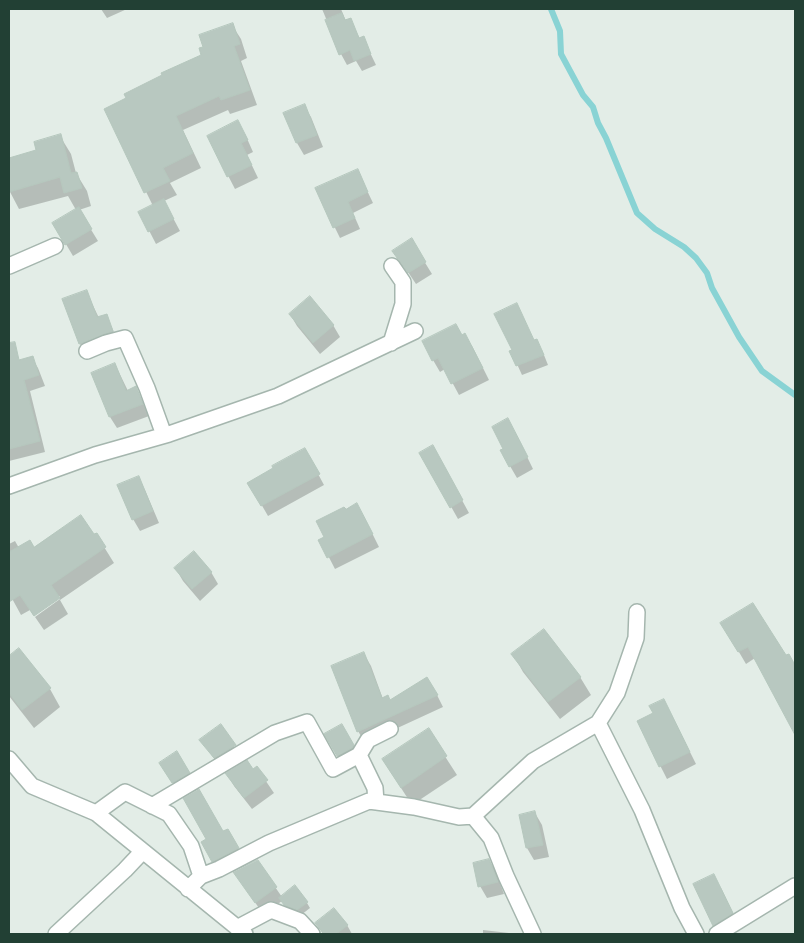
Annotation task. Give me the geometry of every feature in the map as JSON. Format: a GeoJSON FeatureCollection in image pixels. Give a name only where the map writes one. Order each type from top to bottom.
{"type":"FeatureCollection","features":[{"type":"Feature","properties":{"kind":"street"},"geometry":{"type":"LineString","coordinates":[[9,266],[55,246]]}},
{"type":"Feature","properties":{"kind":"street"},"geometry":{"type":"LineString","coordinates":[[391,343],[403,304],[403,282],[392,266]]}},
{"type":"Feature","properties":{"kind":"street"},"geometry":{"type":"LineString","coordinates":[[9,486],[95,455],[164,435],[278,396],[415,331]]}},
{"type":"Feature","properties":{"kind":"street"},"geometry":{"type":"LineString","coordinates":[[87,351],[125,338],[147,388],[164,435]]}},
{"type":"Feature","properties":{"kind":"street"},"geometry":{"type":"LineString","coordinates":[[188,889],[201,876],[219,869],[269,842],[369,801],[414,807],[458,817],[473,816],[533,761],[598,723],[617,693],[636,638],[637,612]]}},
{"type":"Feature","properties":{"kind":"street"},"geometry":{"type":"LineString","coordinates":[[152,806],[275,733],[307,722],[333,769],[359,755],[368,740],[390,729]]}},
{"type":"Feature","properties":{"kind":"street"},"geometry":{"type":"LineString","coordinates":[[598,723],[642,810],[682,908],[696,934]]}},
{"type":"Feature","properties":{"kind":"street"},"geometry":{"type":"LineString","coordinates":[[359,755],[375,788],[376,802]]}},
{"type":"Feature","properties":{"kind":"street"},"geometry":{"type":"LineString","coordinates":[[9,759],[32,786],[96,814],[241,931],[271,910],[300,921],[312,934]]}},
{"type":"Feature","properties":{"kind":"street"},"geometry":{"type":"LineString","coordinates":[[96,814],[125,792],[169,814],[191,846],[201,876]]}},
{"type":"Feature","properties":{"kind":"street"},"geometry":{"type":"LineString","coordinates":[[473,816],[490,838],[533,934]]}},
{"type":"Feature","properties":{"kind":"street"},"geometry":{"type":"LineString","coordinates":[[56,934],[126,870],[142,852]]}},
{"type":"Feature","properties":{"kind":"street"},"geometry":{"type":"LineString","coordinates":[[718,934],[795,886]]}},
{"type":"Feature","properties":{"kind":"building"},"geometry":{"type":"Polygon","coordinates":[[[342,13],[345,20],[351,18],[359,38],[364,36],[371,54],[354,61],[350,50],[339,55],[325,20],[342,13]]]}},
{"type":"Feature","properties":{"kind":"building"},"geometry":{"type":"Polygon","coordinates":[[[233,23],[240,44],[234,46],[250,90],[221,100],[219,96],[176,116],[193,153],[163,168],[170,181],[144,193],[104,109],[126,98],[124,94],[162,75],[161,73],[201,55],[199,48],[203,47],[199,35],[233,23]]]}},
{"type":"Feature","properties":{"kind":"building"},"geometry":{"type":"Polygon","coordinates":[[[305,104],[317,135],[296,143],[283,113],[305,104]]]}},
{"type":"Feature","properties":{"kind":"building"},"geometry":{"type":"Polygon","coordinates":[[[238,120],[248,140],[241,143],[252,165],[227,177],[207,136],[238,120]]]}},
{"type":"Feature","properties":{"kind":"building"},"geometry":{"type":"Polygon","coordinates":[[[61,134],[71,173],[77,172],[82,188],[64,193],[60,177],[9,192],[9,158],[36,150],[34,142],[61,134]]]}},
{"type":"Feature","properties":{"kind":"building"},"geometry":{"type":"Polygon","coordinates":[[[358,169],[368,192],[348,202],[355,218],[333,228],[315,188],[358,169]]]}},
{"type":"Feature","properties":{"kind":"building"},"geometry":{"type":"Polygon","coordinates":[[[164,199],[174,219],[148,232],[138,212],[164,199]]]}},
{"type":"Feature","properties":{"kind":"building"},"geometry":{"type":"Polygon","coordinates":[[[79,207],[92,229],[65,245],[52,223],[79,207]]]}},
{"type":"Feature","properties":{"kind":"building"},"geometry":{"type":"Polygon","coordinates":[[[412,238],[426,262],[408,273],[392,251],[412,238]]]}},
{"type":"Feature","properties":{"kind":"building"},"geometry":{"type":"Polygon","coordinates":[[[87,290],[97,317],[107,314],[113,331],[79,344],[62,299],[87,290]]]}},
{"type":"Feature","properties":{"kind":"building"},"geometry":{"type":"Polygon","coordinates":[[[310,296],[334,325],[313,343],[289,314],[310,296]]]}},
{"type":"Feature","properties":{"kind":"building"},"geometry":{"type":"Polygon","coordinates":[[[517,303],[534,340],[537,339],[544,355],[516,366],[509,351],[512,350],[494,314],[517,303]]]}},
{"type":"Feature","properties":{"kind":"building"},"geometry":{"type":"Polygon","coordinates":[[[456,324],[462,335],[465,333],[483,368],[451,384],[438,358],[432,361],[422,341],[456,324]]]}},
{"type":"Feature","properties":{"kind":"building"},"geometry":{"type":"Polygon","coordinates":[[[15,342],[19,360],[33,356],[39,375],[24,380],[40,441],[9,449],[9,343],[15,342]]]}},
{"type":"Feature","properties":{"kind":"building"},"geometry":{"type":"Polygon","coordinates":[[[115,363],[126,391],[136,386],[143,404],[109,417],[91,373],[115,363]]]}},
{"type":"Feature","properties":{"kind":"building"},"geometry":{"type":"Polygon","coordinates":[[[508,418],[528,457],[509,467],[500,450],[503,449],[492,427],[508,418]]]}},
{"type":"Feature","properties":{"kind":"building"},"geometry":{"type":"Polygon","coordinates":[[[433,445],[463,500],[450,508],[419,453],[433,445]]]}},
{"type":"Feature","properties":{"kind":"building"},"geometry":{"type":"Polygon","coordinates":[[[305,448],[320,474],[261,506],[247,483],[273,468],[272,466],[305,448]]]}},
{"type":"Feature","properties":{"kind":"building"},"geometry":{"type":"Polygon","coordinates":[[[139,476],[153,511],[132,520],[117,485],[139,476]]]}},
{"type":"Feature","properties":{"kind":"building"},"geometry":{"type":"Polygon","coordinates":[[[357,503],[373,534],[327,558],[318,540],[324,537],[316,521],[344,507],[346,509],[357,503]]]}},
{"type":"Feature","properties":{"kind":"building"},"geometry":{"type":"Polygon","coordinates":[[[81,515],[94,534],[97,533],[106,547],[51,585],[60,598],[34,616],[20,595],[9,602],[9,552],[30,540],[34,547],[81,515]]]}},
{"type":"Feature","properties":{"kind":"building"},"geometry":{"type":"Polygon","coordinates":[[[194,551],[212,572],[192,589],[174,568],[194,551]]]}},
{"type":"Feature","properties":{"kind":"building"},"geometry":{"type":"Polygon","coordinates":[[[753,603],[786,655],[789,654],[795,665],[795,735],[748,647],[738,652],[720,623],[753,603]]]}},
{"type":"Feature","properties":{"kind":"building"},"geometry":{"type":"Polygon","coordinates":[[[544,629],[581,677],[548,702],[511,654],[544,629]]]}},
{"type":"Feature","properties":{"kind":"building"},"geometry":{"type":"Polygon","coordinates":[[[19,648],[51,688],[22,710],[9,693],[9,656],[19,648]]]}},
{"type":"Feature","properties":{"kind":"building"},"geometry":{"type":"Polygon","coordinates":[[[364,652],[382,698],[388,695],[390,700],[427,677],[438,695],[357,732],[331,666],[364,652]]]}},
{"type":"Feature","properties":{"kind":"building"},"geometry":{"type":"Polygon","coordinates":[[[664,699],[690,752],[659,767],[637,721],[653,713],[649,706],[664,699]]]}},
{"type":"Feature","properties":{"kind":"building"},"geometry":{"type":"Polygon","coordinates":[[[221,724],[236,745],[214,758],[199,740],[221,724]]]}},
{"type":"Feature","properties":{"kind":"building"},"geometry":{"type":"Polygon","coordinates":[[[342,724],[354,745],[337,756],[324,734],[342,724]]]}},
{"type":"Feature","properties":{"kind":"building"},"geometry":{"type":"Polygon","coordinates":[[[429,728],[447,756],[401,788],[382,759],[429,728]]]}},
{"type":"Feature","properties":{"kind":"building"},"geometry":{"type":"Polygon","coordinates":[[[177,751],[190,773],[172,783],[159,763],[177,751]]]}},
{"type":"Feature","properties":{"kind":"building"},"geometry":{"type":"Polygon","coordinates":[[[247,760],[253,769],[257,766],[268,780],[244,798],[225,773],[247,760]]]}},
{"type":"Feature","properties":{"kind":"building"},"geometry":{"type":"Polygon","coordinates":[[[199,789],[223,831],[228,829],[239,848],[212,862],[201,842],[206,839],[183,798],[199,789]]]}},
{"type":"Feature","properties":{"kind":"building"},"geometry":{"type":"Polygon","coordinates":[[[535,811],[543,845],[526,848],[519,815],[535,811]]]}},
{"type":"Feature","properties":{"kind":"building"},"geometry":{"type":"Polygon","coordinates":[[[489,859],[498,882],[478,887],[473,863],[489,859]]]}},
{"type":"Feature","properties":{"kind":"building"},"geometry":{"type":"Polygon","coordinates":[[[258,860],[277,887],[255,903],[233,872],[258,860]]]}},
{"type":"Feature","properties":{"kind":"building"},"geometry":{"type":"Polygon","coordinates":[[[714,874],[733,913],[713,926],[693,884],[714,874]]]}},
{"type":"Feature","properties":{"kind":"building"},"geometry":{"type":"Polygon","coordinates":[[[295,885],[308,902],[297,910],[284,905],[279,898],[295,885]]]}},
{"type":"Feature","properties":{"kind":"building"},"geometry":{"type":"Polygon","coordinates":[[[334,908],[348,925],[336,934],[324,934],[315,923],[334,908]]]}},
{"type":"Feature","properties":{"kind":"waterway"},"geometry":{"type":"LineString","coordinates":[[551,9],[560,31],[561,54],[583,95],[593,107],[598,123],[637,213],[655,229],[684,247],[696,258],[707,273],[712,288],[739,337],[762,371],[795,395]]}}]}
